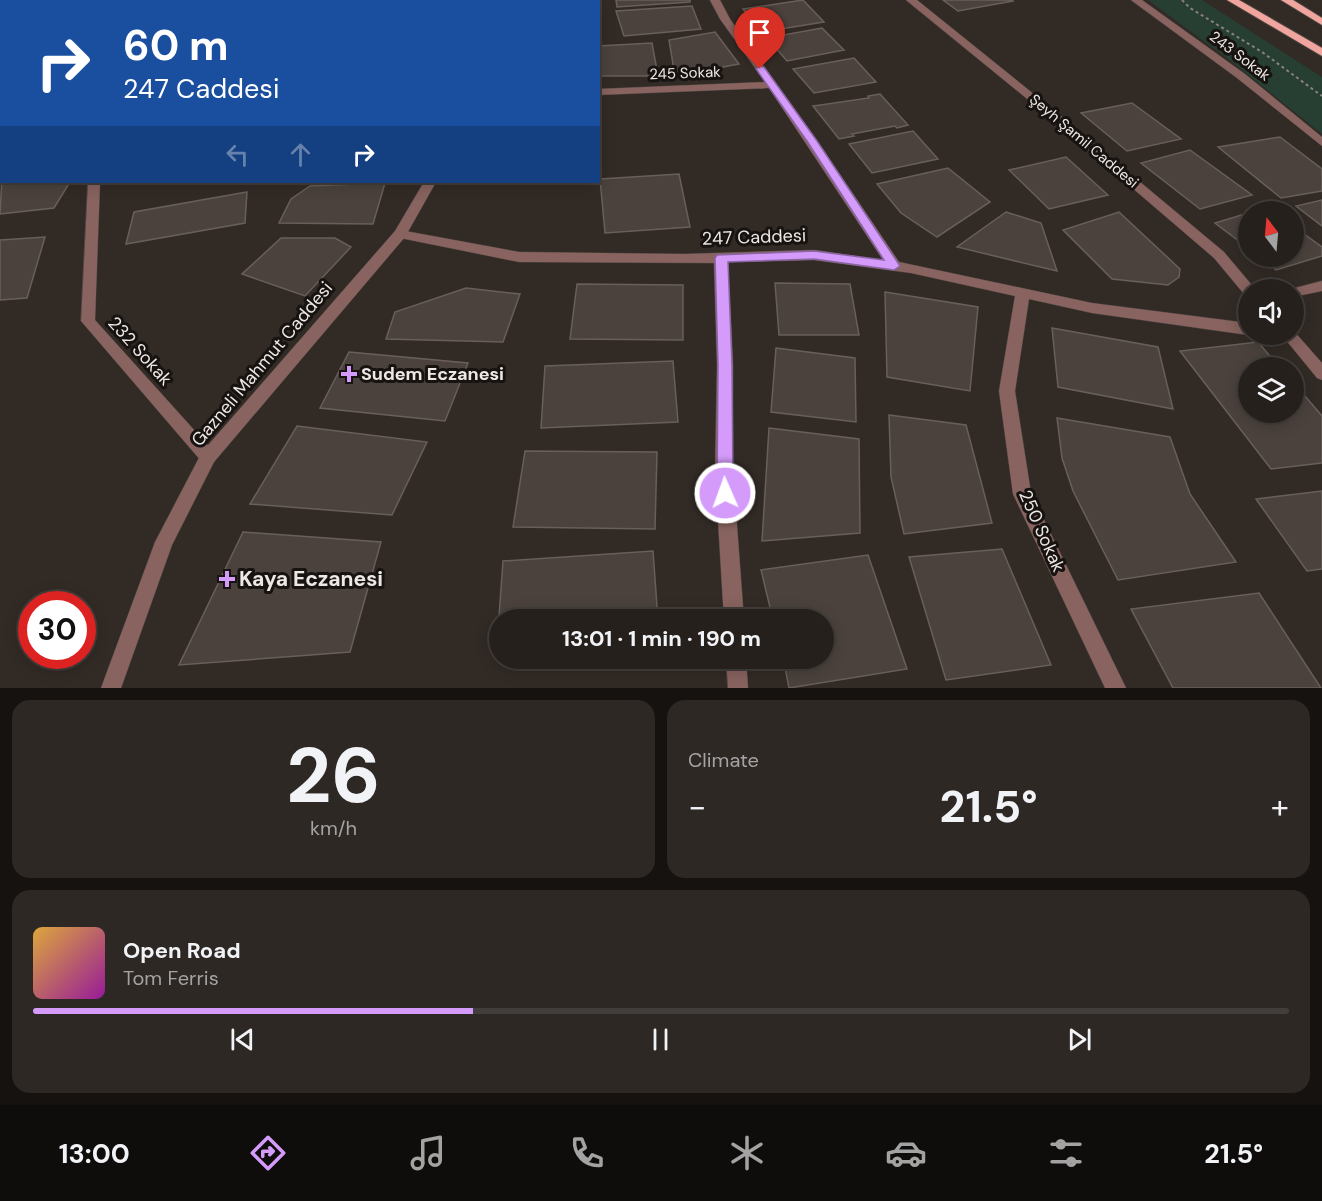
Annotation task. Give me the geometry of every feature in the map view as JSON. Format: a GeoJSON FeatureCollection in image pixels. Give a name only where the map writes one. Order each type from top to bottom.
{"type":"FeatureCollection","features":[{"type":"Feature","properties":{"kind":"highway"},"geometry":{"type":"LineString","coordinates":[[1232,0],[1322,53]]}},
{"type":"Feature","properties":{"kind":"highway"},"geometry":{"type":"LineString","coordinates":[[1286,0],[1322,22]]}},
{"type":"Feature","properties":{"kind":"street"},"geometry":{"type":"LineString","coordinates":[[715,0],[725,19],[812,141],[894,266]]}},
{"type":"Feature","properties":{"kind":"street","name":"Şeyh Şamil Caddesi"},"geometry":{"type":"LineString","coordinates":[[911,0],[1057,118],[1219,255],[1240,279]]}},
{"type":"Feature","properties":{"kind":"street","name":"243 Sokak"},"geometry":{"type":"LineString","coordinates":[[1136,0],[1241,76],[1322,142]]}},
{"type":"Feature","properties":{"kind":"street","name":"245 Sokak"},"geometry":{"type":"LineString","coordinates":[[600,92],[772,85]]}},
{"type":"Feature","properties":{"kind":"street","name":"232 Sokak"},"geometry":{"type":"LineString","coordinates":[[94,183],[88,321],[208,457]]}},
{"type":"Feature","properties":{"kind":"street","name":"Gazneli Mahmut Caddesi"},"geometry":{"type":"LineString","coordinates":[[111,688],[164,542],[208,457],[400,234],[429,183]]}},
{"type":"Feature","properties":{"kind":"street","name":"247 Caddesi"},"geometry":{"type":"LineString","coordinates":[[400,234],[519,256],[721,258],[814,255],[894,266],[1092,308],[1238,328]]}},
{"type":"Feature","properties":{"kind":"street"},"geometry":{"type":"LineString","coordinates":[[721,258],[725,365],[724,471],[733,609]]}},
{"type":"Feature","properties":{"kind":"street"},"geometry":{"type":"LineString","coordinates":[[1304,290],[1322,286]]}},
{"type":"Feature","properties":{"kind":"street","name":"250 Sokak"},"geometry":{"type":"LineString","coordinates":[[1023,293],[1007,391],[1022,494],[1116,688]]}},
{"type":"Feature","properties":{"kind":"street"},"geometry":{"type":"LineString","coordinates":[[1297,345],[1322,374]]}},
{"type":"Feature","properties":{"kind":"street"},"geometry":{"type":"LineString","coordinates":[[737,669],[738,688]]}},
{"type":"Feature","properties":{"kind":"path"},"geometry":{"type":"LineString","coordinates":[[1182,0],[1190,8],[1263,52],[1322,96]]}},
{"type":"Feature","properties":{"kind":"green space"},"geometry":{"type":"Polygon","coordinates":[[[1148,0],[1202,0],[1322,77],[1322,134],[1232,62],[1148,0]]]}},
{"type":"Feature","properties":{"kind":"building"},"geometry":{"type":"Polygon","coordinates":[[[616,0],[690,0],[690,2],[617,7],[616,0]]]}},
{"type":"Feature","properties":{"kind":"building"},"geometry":{"type":"Polygon","coordinates":[[[803,0],[824,22],[762,32],[743,9],[803,0]]]}},
{"type":"Feature","properties":{"kind":"building"},"geometry":{"type":"Polygon","coordinates":[[[943,0],[1012,0],[1013,1],[958,11],[943,0]]]}},
{"type":"Feature","properties":{"kind":"building"},"geometry":{"type":"Polygon","coordinates":[[[692,6],[701,29],[624,36],[616,11],[692,6]]]}},
{"type":"Feature","properties":{"kind":"building"},"geometry":{"type":"Polygon","coordinates":[[[822,28],[844,50],[787,61],[767,38],[822,28]]]}},
{"type":"Feature","properties":{"kind":"building"},"geometry":{"type":"Polygon","coordinates":[[[715,32],[739,64],[675,76],[669,40],[715,32]]]}},
{"type":"Feature","properties":{"kind":"building"},"geometry":{"type":"Polygon","coordinates":[[[652,43],[658,76],[600,76],[600,46],[652,43]]]}},
{"type":"Feature","properties":{"kind":"building"},"geometry":{"type":"Polygon","coordinates":[[[854,58],[876,82],[814,93],[793,69],[854,58]]]}},
{"type":"Feature","properties":{"kind":"building"},"geometry":{"type":"Polygon","coordinates":[[[880,94],[908,125],[852,134],[854,136],[839,139],[813,106],[869,98],[868,96],[880,94]]]}},
{"type":"Feature","properties":{"kind":"building"},"geometry":{"type":"Polygon","coordinates":[[[1132,103],[1181,139],[1127,151],[1081,113],[1132,103]]]}},
{"type":"Feature","properties":{"kind":"building"},"geometry":{"type":"Polygon","coordinates":[[[913,131],[938,159],[872,173],[849,144],[913,131]]]}},
{"type":"Feature","properties":{"kind":"building"},"geometry":{"type":"Polygon","coordinates":[[[1280,137],[1322,169],[1322,191],[1281,198],[1218,147],[1280,137]]]}},
{"type":"Feature","properties":{"kind":"building"},"geometry":{"type":"Polygon","coordinates":[[[1190,150],[1252,195],[1200,209],[1141,163],[1190,150]]]}},
{"type":"Feature","properties":{"kind":"building"},"geometry":{"type":"Polygon","coordinates":[[[1066,157],[1108,195],[1049,209],[1009,170],[1066,157]]]}},
{"type":"Feature","properties":{"kind":"building"},"geometry":{"type":"Polygon","coordinates":[[[948,168],[990,202],[937,237],[901,213],[877,184],[948,168]]]}},
{"type":"Feature","properties":{"kind":"building"},"geometry":{"type":"Polygon","coordinates":[[[679,174],[690,227],[605,233],[600,179],[679,174]]]}},
{"type":"Feature","properties":{"kind":"building"},"geometry":{"type":"Polygon","coordinates":[[[2,183],[69,183],[54,208],[0,214],[2,183]]]}},
{"type":"Feature","properties":{"kind":"building"},"geometry":{"type":"Polygon","coordinates":[[[385,183],[373,224],[279,223],[291,199],[310,186],[385,183]]]}},
{"type":"Feature","properties":{"kind":"building"},"geometry":{"type":"Polygon","coordinates":[[[247,192],[245,223],[126,244],[134,212],[247,192]]]}},
{"type":"Feature","properties":{"kind":"building"},"geometry":{"type":"Polygon","coordinates":[[[1322,200],[1322,226],[1304,212],[1304,204],[1322,200]]]}},
{"type":"Feature","properties":{"kind":"building"},"geometry":{"type":"Polygon","coordinates":[[[1006,212],[1041,223],[1057,271],[957,247],[1006,212]]]}},
{"type":"Feature","properties":{"kind":"building"},"geometry":{"type":"Polygon","coordinates":[[[1119,212],[1180,269],[1179,277],[1168,285],[1112,279],[1063,230],[1119,212]]]}},
{"type":"Feature","properties":{"kind":"building"},"geometry":{"type":"Polygon","coordinates":[[[1238,216],[1238,240],[1215,223],[1238,216]]]}},
{"type":"Feature","properties":{"kind":"building"},"geometry":{"type":"Polygon","coordinates":[[[1304,234],[1322,247],[1322,256],[1304,261],[1304,234]]]}},
{"type":"Feature","properties":{"kind":"building"},"geometry":{"type":"Polygon","coordinates":[[[45,237],[27,298],[0,300],[0,240],[45,237]]]}},
{"type":"Feature","properties":{"kind":"building"},"geometry":{"type":"Polygon","coordinates":[[[281,238],[335,238],[351,247],[305,296],[242,274],[281,238]]]}},
{"type":"Feature","properties":{"kind":"building"},"geometry":{"type":"Polygon","coordinates":[[[775,283],[850,284],[859,335],[779,335],[775,283]]]}},
{"type":"Feature","properties":{"kind":"building"},"geometry":{"type":"Polygon","coordinates":[[[577,284],[683,285],[683,340],[570,339],[577,284]]]}},
{"type":"Feature","properties":{"kind":"building"},"geometry":{"type":"Polygon","coordinates":[[[466,288],[520,294],[503,342],[386,339],[395,312],[466,288]]]}},
{"type":"Feature","properties":{"kind":"building"},"geometry":{"type":"Polygon","coordinates":[[[885,292],[978,307],[970,391],[887,377],[885,292]]]}},
{"type":"Feature","properties":{"kind":"building"},"geometry":{"type":"Polygon","coordinates":[[[1052,328],[1158,347],[1173,409],[1058,387],[1052,328]]]}},
{"type":"Feature","properties":{"kind":"building"},"geometry":{"type":"Polygon","coordinates":[[[1238,344],[1261,345],[1271,357],[1238,357],[1238,423],[1304,423],[1304,395],[1322,416],[1322,463],[1271,469],[1180,351],[1238,344]]]}},
{"type":"Feature","properties":{"kind":"building"},"geometry":{"type":"Polygon","coordinates":[[[776,348],[855,358],[856,422],[771,412],[776,348]]]}},
{"type":"Feature","properties":{"kind":"building"},"geometry":{"type":"Polygon","coordinates":[[[349,352],[468,363],[445,421],[320,408],[349,352]]]}},
{"type":"Feature","properties":{"kind":"building"},"geometry":{"type":"Polygon","coordinates":[[[673,361],[678,422],[541,428],[545,366],[673,361]]]}},
{"type":"Feature","properties":{"kind":"building"},"geometry":{"type":"Polygon","coordinates":[[[889,415],[966,425],[992,523],[904,534],[891,477],[889,415]]]}},
{"type":"Feature","properties":{"kind":"building"},"geometry":{"type":"Polygon","coordinates":[[[1057,418],[1170,437],[1190,494],[1236,562],[1118,580],[1073,491],[1062,458],[1057,418]]]}},
{"type":"Feature","properties":{"kind":"building"},"geometry":{"type":"Polygon","coordinates":[[[297,426],[427,442],[392,515],[250,504],[297,426]]]}},
{"type":"Feature","properties":{"kind":"building"},"geometry":{"type":"Polygon","coordinates":[[[769,428],[859,439],[860,533],[762,541],[769,428]]]}},
{"type":"Feature","properties":{"kind":"building"},"geometry":{"type":"Polygon","coordinates":[[[525,451],[657,452],[655,529],[513,527],[525,451]]]}},
{"type":"Feature","properties":{"kind":"building"},"geometry":{"type":"Polygon","coordinates":[[[1322,491],[1322,569],[1307,571],[1256,499],[1322,491]]]}},
{"type":"Feature","properties":{"kind":"building"},"geometry":{"type":"Polygon","coordinates":[[[243,532],[381,542],[350,652],[179,665],[243,532]]]}},
{"type":"Feature","properties":{"kind":"building"},"geometry":{"type":"Polygon","coordinates":[[[1002,549],[1051,665],[946,680],[909,557],[1002,549]]]}},
{"type":"Feature","properties":{"kind":"building"},"geometry":{"type":"Polygon","coordinates":[[[653,551],[657,609],[500,609],[503,561],[653,551]]]}},
{"type":"Feature","properties":{"kind":"building"},"geometry":{"type":"Polygon","coordinates":[[[868,555],[907,669],[789,688],[785,669],[834,669],[834,609],[770,609],[761,570],[868,555]]]}},
{"type":"Feature","properties":{"kind":"building"},"geometry":{"type":"Polygon","coordinates":[[[1259,593],[1321,688],[1173,688],[1131,609],[1259,593]]]}},
{"type":"Feature","properties":{"kind":"place","name":"Sudem Eczanesi"},"geometry":{"type":"Point","coordinates":[349,374]}},
{"type":"Feature","properties":{"kind":"place","name":"Kaya Eczanesi"},"geometry":{"type":"Point","coordinates":[227,579]}},
{"type":"Feature","properties":{"kind":"route"},"geometry":{"type":"LineString","coordinates":[[725,493],[725,365],[721,258],[814,255],[894,266],[812,141],[760,69]]}}]}
